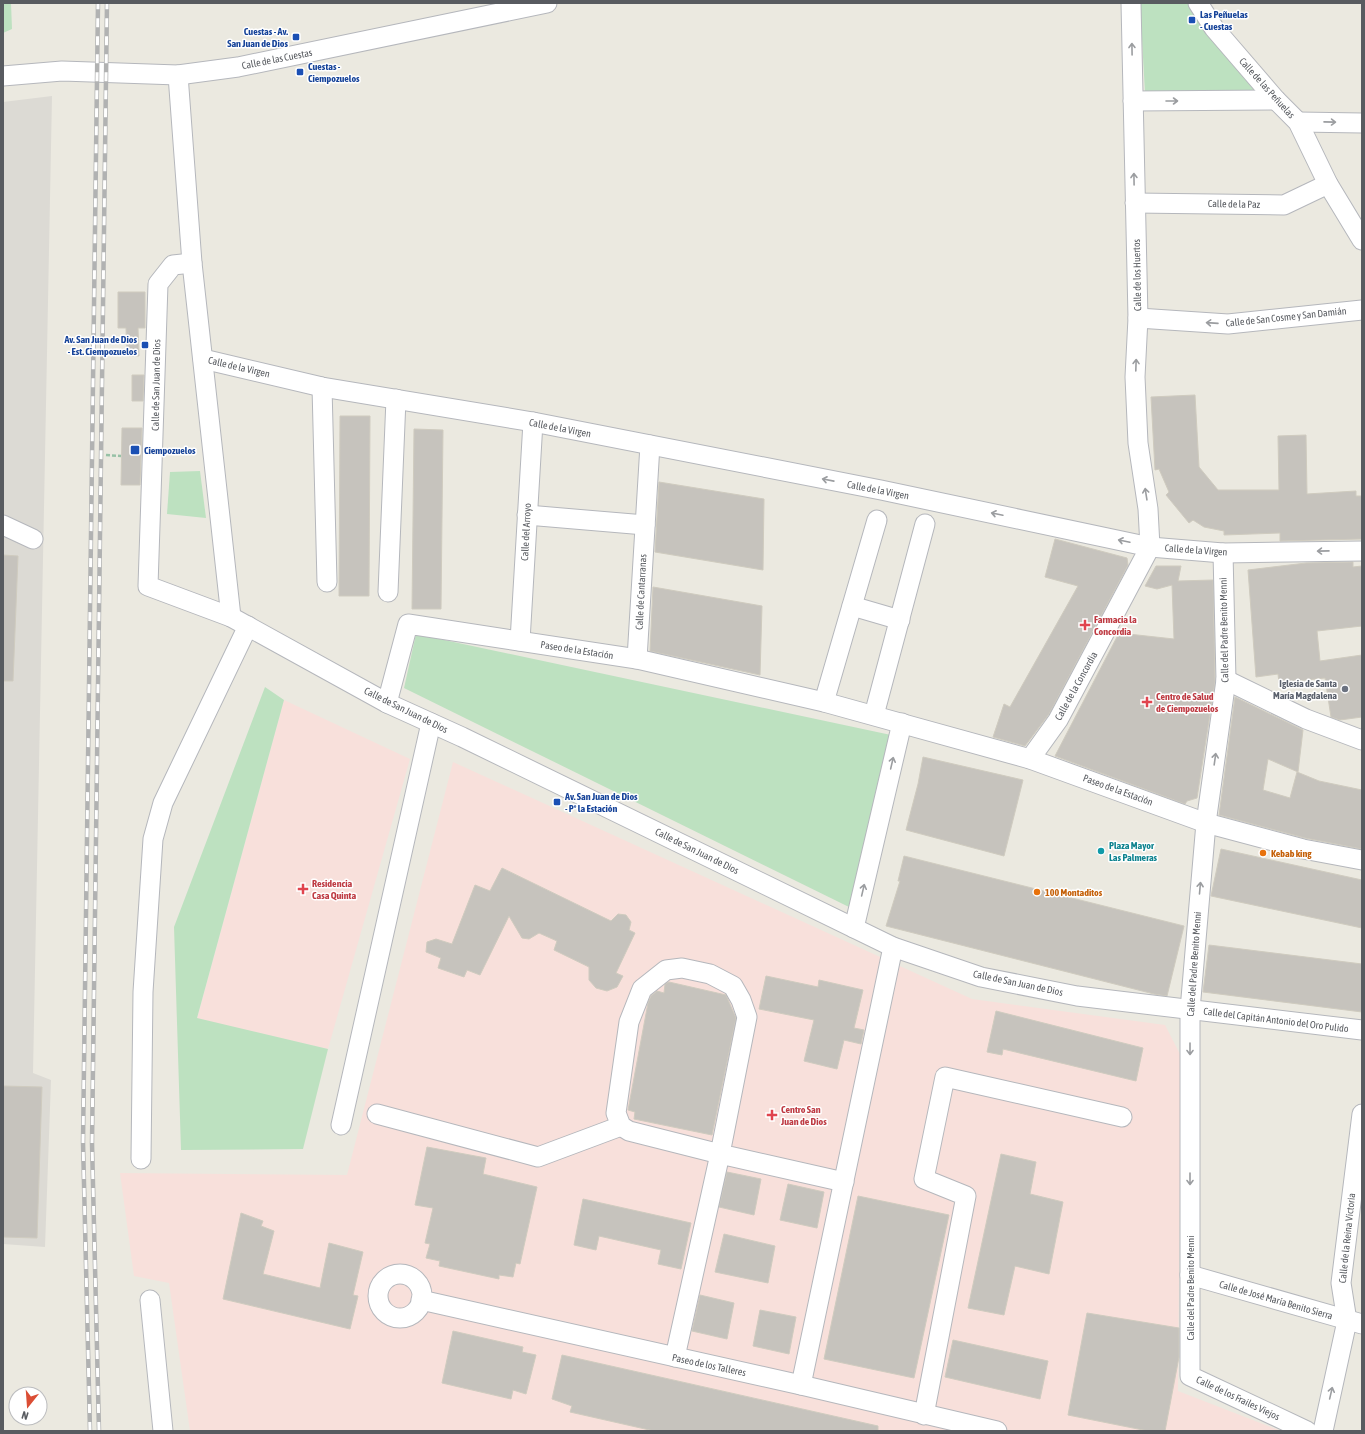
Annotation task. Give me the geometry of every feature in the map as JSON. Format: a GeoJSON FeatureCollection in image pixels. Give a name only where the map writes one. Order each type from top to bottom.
{"type":"FeatureCollection","features":[{"type":"Feature","properties":{"kind":"street","name":"Calle de las Cuestas"},"geometry":{"type":"LineString","coordinates":[[3,76],[62,71],[178,75],[238,67],[547,3]]}},
{"type":"Feature","properties":{"kind":"street","name":"Calle de los Huertos"},"geometry":{"type":"LineString","coordinates":[[1131,3],[1138,318],[1135,377],[1138,443],[1148,509],[1150,547]]}},
{"type":"Feature","properties":{"kind":"street","name":"Calle de las Peñuelas"},"geometry":{"type":"LineString","coordinates":[[1198,3],[1214,28],[1276,100],[1298,122],[1328,184],[1362,240]]}},
{"type":"Feature","properties":{"kind":"street"},"geometry":{"type":"LineString","coordinates":[[178,75],[192,263],[231,617]]}},
{"type":"Feature","properties":{"kind":"street"},"geometry":{"type":"LineString","coordinates":[[1133,101],[1276,100]]}},
{"type":"Feature","properties":{"kind":"street"},"geometry":{"type":"LineString","coordinates":[[1298,122],[1362,123]]}},
{"type":"Feature","properties":{"kind":"street","name":"Calle de la Paz"},"geometry":{"type":"LineString","coordinates":[[1135,203],[1284,205],[1328,184]]}},
{"type":"Feature","properties":{"kind":"street","name":"Calle de San Juan de Dios"},"geometry":{"type":"LineString","coordinates":[[192,263],[173,265],[158,284],[148,586],[231,617],[387,702],[893,947],[981,977],[1077,996],[1190,1010]]}},
{"type":"Feature","properties":{"kind":"street","name":"Calle de San Cosme y San Damián"},"geometry":{"type":"LineString","coordinates":[[1138,318],[1228,324],[1362,310]]}},
{"type":"Feature","properties":{"kind":"street","name":"Calle de la Virgen"},"geometry":{"type":"LineString","coordinates":[[203,359],[322,387],[533,422],[881,490],[1150,547],[1223,553],[1362,550]]}},
{"type":"Feature","properties":{"kind":"street"},"geometry":{"type":"LineString","coordinates":[[322,387],[327,582]]}},
{"type":"Feature","properties":{"kind":"street"},"geometry":{"type":"LineString","coordinates":[[388,592],[396,399]]}},
{"type":"Feature","properties":{"kind":"street","name":"Calle del Arroyo"},"geometry":{"type":"LineString","coordinates":[[520,641],[533,422]]}},
{"type":"Feature","properties":{"kind":"street","name":"Calle de Cantarranas"},"geometry":{"type":"LineString","coordinates":[[637,659],[650,445]]}},
{"type":"Feature","properties":{"kind":"street"},"geometry":{"type":"LineString","coordinates":[[527,515],[645,525]]}},
{"type":"Feature","properties":{"kind":"street"},"geometry":{"type":"LineString","coordinates":[[824,702],[877,520]]}},
{"type":"Feature","properties":{"kind":"street"},"geometry":{"type":"LineString","coordinates":[[874,715],[925,524]]}},
{"type":"Feature","properties":{"kind":"street"},"geometry":{"type":"LineString","coordinates":[[3,525],[33,539]]}},
{"type":"Feature","properties":{"kind":"street","name":"Calle de la Concordia"},"geometry":{"type":"LineString","coordinates":[[1030,758],[1058,720],[1150,547]]}},
{"type":"Feature","properties":{"kind":"street","name":"Calle del Padre Benito Menni"},"geometry":{"type":"LineString","coordinates":[[1190,1376],[1190,1010],[1206,823],[1226,680],[1223,553]]}},
{"type":"Feature","properties":{"kind":"street"},"geometry":{"type":"LineString","coordinates":[[852,606],[900,620]]}},
{"type":"Feature","properties":{"kind":"street","name":"Paseo de la Estación"},"geometry":{"type":"LineString","coordinates":[[387,702],[408,624],[637,659],[824,702],[902,722],[1030,758],[1206,823],[1303,849],[1362,860]]}},
{"type":"Feature","properties":{"kind":"street"},"geometry":{"type":"LineString","coordinates":[[141,1159],[144,992],[153,839],[163,803],[248,626]]}},
{"type":"Feature","properties":{"kind":"street"},"geometry":{"type":"LineString","coordinates":[[1226,680],[1306,719],[1362,740]]}},
{"type":"Feature","properties":{"kind":"street"},"geometry":{"type":"LineString","coordinates":[[854,928],[902,722]]}},
{"type":"Feature","properties":{"kind":"street"},"geometry":{"type":"LineString","coordinates":[[341,1125],[431,723]]}},
{"type":"Feature","properties":{"kind":"street"},"geometry":{"type":"LineString","coordinates":[[801,1385],[893,947]]}},
{"type":"Feature","properties":{"kind":"street"},"geometry":{"type":"LineString","coordinates":[[675,1357],[720,1154],[746,1017],[741,1000],[733,986],[710,974],[682,968],[666,970],[642,989],[628,1030],[616,1113],[621,1126],[630,1131],[720,1154],[844,1182]]}},
{"type":"Feature","properties":{"kind":"street","name":"Calle del Capitán Antonio del Oro Pulido"},"geometry":{"type":"LineString","coordinates":[[1190,1010],[1362,1030]]}},
{"type":"Feature","properties":{"kind":"street"},"geometry":{"type":"LineString","coordinates":[[924,1415],[966,1196],[924,1179],[945,1077],[1122,1117]]}},
{"type":"Feature","properties":{"kind":"street"},"geometry":{"type":"LineString","coordinates":[[377,1114],[538,1157],[621,1126]]}},
{"type":"Feature","properties":{"kind":"street","name":"Calle de la Reina Victoria"},"geometry":{"type":"LineString","coordinates":[[1323,1431],[1355,1323],[1341,1283],[1362,1114]]}},
{"type":"Feature","properties":{"kind":"street","name":"Calle de José María Benito Sierra"},"geometry":{"type":"LineString","coordinates":[[1190,1275],[1355,1323]]}},
{"type":"Feature","properties":{"kind":"street"},"geometry":{"type":"LineString","coordinates":[[150,1300],[163,1431]]}},
{"type":"Feature","properties":{"kind":"street","name":"Paseo de los Talleres"},"geometry":{"type":"LineString","coordinates":[[421,1300],[801,1385],[997,1431]]}},
{"type":"Feature","properties":{"kind":"street","name":"Calle de los Frailes Viejos"},"geometry":{"type":"LineString","coordinates":[[1190,1376],[1307,1431]]}},
{"type":"Feature","properties":{"kind":"path"},"geometry":{"type":"LineString","coordinates":[[106,455],[121,456]]}},
{"type":"Feature","properties":{"kind":"shaded area"},"geometry":{"type":"Polygon","coordinates":[[[52,96],[33,1073],[51,1080],[45,1247],[3,1244],[3,102],[52,96]]]}},
{"type":"Feature","properties":{"kind":"shaded area","name":"Residencia Casa Quinta"},"geometry":{"type":"Polygon","coordinates":[[[284,700],[410,759],[328,1049],[197,1019],[284,700]]]}},
{"type":"Feature","properties":{"kind":"shaded area","name":"Centro San Juan de Dios"},"geometry":{"type":"Polygon","coordinates":[[[453,762],[972,999],[1165,1025],[1181,1056],[1178,1391],[1281,1431],[190,1431],[169,1283],[134,1276],[120,1173],[347,1175],[453,762]]]}},
{"type":"Feature","properties":{"kind":"green space"},"geometry":{"type":"Polygon","coordinates":[[[3,3],[11,3],[12,29],[3,33],[3,3]]]}},
{"type":"Feature","properties":{"kind":"green space"},"geometry":{"type":"Polygon","coordinates":[[[1140,3],[1195,3],[1257,94],[1145,93],[1140,3]]]}},
{"type":"Feature","properties":{"kind":"green space"},"geometry":{"type":"Polygon","coordinates":[[[200,471],[206,518],[167,514],[170,472],[200,471]]]}},
{"type":"Feature","properties":{"kind":"green space"},"geometry":{"type":"Polygon","coordinates":[[[416,634],[891,735],[849,907],[404,688],[416,634]]]}},
{"type":"Feature","properties":{"kind":"green space"},"geometry":{"type":"Polygon","coordinates":[[[265,687],[284,700],[197,1018],[328,1049],[303,1149],[181,1150],[174,927],[265,687]]]}},
{"type":"Feature","properties":{"kind":"building"},"geometry":{"type":"Polygon","coordinates":[[[118,292],[145,292],[145,328],[138,328],[139,356],[127,356],[126,328],[118,328],[118,292]]]}},
{"type":"Feature","properties":{"kind":"building"},"geometry":{"type":"Polygon","coordinates":[[[132,375],[144,375],[143,401],[132,401],[132,375]]]}},
{"type":"Feature","properties":{"kind":"building"},"geometry":{"type":"Polygon","coordinates":[[[1195,395],[1199,467],[1218,490],[1279,490],[1278,436],[1306,435],[1307,494],[1356,491],[1356,496],[1362,496],[1362,539],[1280,541],[1280,533],[1224,535],[1224,531],[1204,527],[1193,520],[1189,523],[1166,495],[1169,492],[1159,469],[1155,470],[1151,397],[1195,395]]]}},
{"type":"Feature","properties":{"kind":"building"},"geometry":{"type":"Polygon","coordinates":[[[340,416],[370,416],[369,596],[339,596],[340,416]]]}},
{"type":"Feature","properties":{"kind":"building"},"geometry":{"type":"Polygon","coordinates":[[[122,428],[142,428],[140,485],[121,485],[122,428]]]}},
{"type":"Feature","properties":{"kind":"building"},"geometry":{"type":"Polygon","coordinates":[[[414,429],[443,430],[441,609],[412,609],[414,429]]]}},
{"type":"Feature","properties":{"kind":"building"},"geometry":{"type":"Polygon","coordinates":[[[659,482],[764,499],[763,570],[655,552],[659,482]]]}},
{"type":"Feature","properties":{"kind":"building"},"geometry":{"type":"Polygon","coordinates":[[[1055,539],[1127,558],[1128,565],[1049,714],[1025,746],[993,737],[1004,704],[1010,707],[1078,586],[1045,577],[1055,539]]]}},
{"type":"Feature","properties":{"kind":"building"},"geometry":{"type":"Polygon","coordinates":[[[3,555],[18,556],[13,681],[3,681],[3,555]]]}},
{"type":"Feature","properties":{"kind":"building"},"geometry":{"type":"Polygon","coordinates":[[[1353,562],[1353,567],[1362,566],[1362,626],[1317,631],[1320,661],[1362,655],[1362,717],[1340,720],[1331,717],[1325,678],[1279,683],[1278,674],[1256,677],[1248,570],[1306,563],[1353,562]]]}},
{"type":"Feature","properties":{"kind":"building","name":"Centro de Salud de Ciempozuelos"},"geometry":{"type":"Polygon","coordinates":[[[1156,566],[1181,566],[1178,581],[1213,580],[1215,682],[1197,798],[1187,801],[1185,804],[1055,756],[1119,633],[1174,639],[1172,585],[1157,589],[1145,586],[1156,566]]]}},
{"type":"Feature","properties":{"kind":"building"},"geometry":{"type":"Polygon","coordinates":[[[653,587],[762,606],[760,675],[650,651],[653,587]]]}},
{"type":"Feature","properties":{"kind":"building"},"geometry":{"type":"Polygon","coordinates":[[[1235,697],[1303,730],[1298,772],[1268,759],[1263,790],[1290,798],[1297,772],[1319,781],[1362,790],[1362,849],[1305,838],[1219,815],[1235,697]]]}},
{"type":"Feature","properties":{"kind":"building"},"geometry":{"type":"Polygon","coordinates":[[[923,757],[1023,780],[1004,856],[906,830],[918,784],[923,757]]]}},
{"type":"Feature","properties":{"kind":"building"},"geometry":{"type":"Polygon","coordinates":[[[1221,849],[1362,880],[1362,928],[1211,896],[1221,849]]]}},
{"type":"Feature","properties":{"kind":"building"},"geometry":{"type":"Polygon","coordinates":[[[904,856],[1184,926],[1167,996],[1154,994],[886,926],[900,881],[898,881],[904,856]]]}},
{"type":"Feature","properties":{"kind":"building"},"geometry":{"type":"Polygon","coordinates":[[[502,868],[611,921],[618,914],[626,915],[631,922],[629,930],[635,933],[616,973],[623,976],[617,987],[607,991],[596,988],[589,980],[589,967],[554,950],[557,941],[539,933],[529,939],[522,938],[509,916],[480,975],[467,970],[464,977],[438,968],[441,958],[426,952],[427,942],[436,939],[452,944],[475,885],[490,891],[502,868]]]}},
{"type":"Feature","properties":{"kind":"building"},"geometry":{"type":"Polygon","coordinates":[[[1209,945],[1362,964],[1362,1012],[1203,992],[1209,945]]]}},
{"type":"Feature","properties":{"kind":"building"},"geometry":{"type":"Polygon","coordinates":[[[766,976],[818,987],[819,980],[863,990],[854,1028],[864,1030],[861,1044],[844,1040],[837,1069],[804,1061],[814,1020],[759,1009],[766,976]]]}},
{"type":"Feature","properties":{"kind":"building"},"geometry":{"type":"Polygon","coordinates":[[[669,982],[726,995],[736,1018],[712,1135],[634,1119],[635,1112],[628,1110],[648,1003],[651,996],[657,991],[664,993],[665,984],[669,982]]]}},
{"type":"Feature","properties":{"kind":"building"},"geometry":{"type":"Polygon","coordinates":[[[996,1011],[1143,1048],[1136,1081],[1003,1049],[1002,1055],[987,1052],[996,1011]]]}},
{"type":"Feature","properties":{"kind":"building"},"geometry":{"type":"Polygon","coordinates":[[[3,1086],[42,1087],[37,1238],[3,1237],[3,1086]]]}},
{"type":"Feature","properties":{"kind":"building"},"geometry":{"type":"Polygon","coordinates":[[[427,1147],[486,1158],[483,1174],[537,1187],[520,1264],[516,1263],[513,1277],[499,1275],[499,1279],[439,1266],[440,1261],[426,1258],[430,1244],[425,1243],[433,1208],[415,1205],[427,1147]]]}},
{"type":"Feature","properties":{"kind":"building"},"geometry":{"type":"Polygon","coordinates":[[[1001,1154],[1036,1162],[1030,1194],[1063,1202],[1049,1274],[1015,1266],[1004,1315],[968,1308],[1001,1154]]]}},
{"type":"Feature","properties":{"kind":"building"},"geometry":{"type":"Polygon","coordinates":[[[727,1172],[761,1179],[754,1215],[719,1207],[727,1172]]]}},
{"type":"Feature","properties":{"kind":"building"},"geometry":{"type":"Polygon","coordinates":[[[788,1184],[824,1192],[817,1228],[780,1220],[788,1184]]]}},
{"type":"Feature","properties":{"kind":"building"},"geometry":{"type":"Polygon","coordinates":[[[858,1196],[949,1215],[914,1378],[824,1359],[858,1196]]]}},
{"type":"Feature","properties":{"kind":"building"},"geometry":{"type":"Polygon","coordinates":[[[583,1199],[691,1223],[681,1269],[658,1264],[661,1250],[599,1236],[596,1250],[574,1245],[583,1199]]]}},
{"type":"Feature","properties":{"kind":"building"},"geometry":{"type":"Polygon","coordinates":[[[241,1213],[263,1221],[261,1226],[274,1231],[263,1274],[320,1288],[329,1243],[363,1252],[353,1295],[358,1296],[350,1329],[223,1299],[241,1213]]]}},
{"type":"Feature","properties":{"kind":"building"},"geometry":{"type":"Polygon","coordinates":[[[724,1234],[775,1246],[768,1283],[715,1272],[724,1234]]]}},
{"type":"Feature","properties":{"kind":"building"},"geometry":{"type":"Polygon","coordinates":[[[700,1295],[734,1303],[727,1339],[692,1331],[700,1295]]]}},
{"type":"Feature","properties":{"kind":"building"},"geometry":{"type":"Polygon","coordinates":[[[760,1310],[796,1317],[789,1354],[753,1346],[760,1310]]]}},
{"type":"Feature","properties":{"kind":"building"},"geometry":{"type":"Polygon","coordinates":[[[1087,1313],[1179,1328],[1179,1357],[1165,1431],[1148,1431],[1068,1415],[1087,1313]]]}},
{"type":"Feature","properties":{"kind":"building"},"geometry":{"type":"Polygon","coordinates":[[[453,1331],[523,1347],[522,1352],[536,1355],[526,1394],[513,1390],[511,1399],[442,1383],[453,1331]]]}},
{"type":"Feature","properties":{"kind":"building"},"geometry":{"type":"Polygon","coordinates":[[[953,1340],[1048,1361],[1040,1399],[945,1377],[953,1340]]]}},
{"type":"Feature","properties":{"kind":"building"},"geometry":{"type":"Polygon","coordinates":[[[562,1355],[878,1426],[878,1431],[654,1431],[570,1412],[572,1406],[552,1399],[562,1355]]]}},
{"type":"Feature","properties":{"kind":"railway"},"geometry":{"type":"LineString","coordinates":[[90,1431],[83,1142],[98,3]]}},
{"type":"Feature","properties":{"kind":"railway"},"geometry":{"type":"LineString","coordinates":[[99,1431],[92,1143],[107,3]]}},
{"type":"Feature","properties":{"kind":"place","name":"Las Peñuelas - Cuestas"},"geometry":{"type":"Point","coordinates":[1192,20]}},
{"type":"Feature","properties":{"kind":"place","name":"Cuestas - Av. San Juan de Dios"},"geometry":{"type":"Point","coordinates":[296,37]}},
{"type":"Feature","properties":{"kind":"place","name":"Cuestas - Ciempozuelos"},"geometry":{"type":"Point","coordinates":[300,72]}},
{"type":"Feature","properties":{"kind":"place","name":"Av. San Juan de Dios - Est. Ciempozuelos"},"geometry":{"type":"Point","coordinates":[145,345]}},
{"type":"Feature","properties":{"kind":"place","name":"Ciempozuelos"},"geometry":{"type":"Point","coordinates":[135,450]}},
{"type":"Feature","properties":{"kind":"place","name":"Farmacia la Concordia"},"geometry":{"type":"Point","coordinates":[1085,625]}},
{"type":"Feature","properties":{"kind":"place","name":"Iglesia de Santa María Magdalena"},"geometry":{"type":"Point","coordinates":[1345,689]}},
{"type":"Feature","properties":{"kind":"place","name":"Centro de Salud de Ciempozuelos"},"geometry":{"type":"Point","coordinates":[1147,702]}},
{"type":"Feature","properties":{"kind":"place","name":"Av. San Juan de Dios - Pº la Estación"},"geometry":{"type":"Point","coordinates":[557,802]}},
{"type":"Feature","properties":{"kind":"place","name":"Plaza Mayor Las Palmeras"},"geometry":{"type":"Point","coordinates":[1101,851]}},
{"type":"Feature","properties":{"kind":"place","name":"Kebab king"},"geometry":{"type":"Point","coordinates":[1263,853]}},
{"type":"Feature","properties":{"kind":"place","name":"Residencia Casa Quinta"},"geometry":{"type":"Point","coordinates":[303,889]}},
{"type":"Feature","properties":{"kind":"place","name":"100 Montaditos"},"geometry":{"type":"Point","coordinates":[1037,892]}},
{"type":"Feature","properties":{"kind":"place","name":"Centro San Juan de Dios"},"geometry":{"type":"Point","coordinates":[772,1115]}}]}
